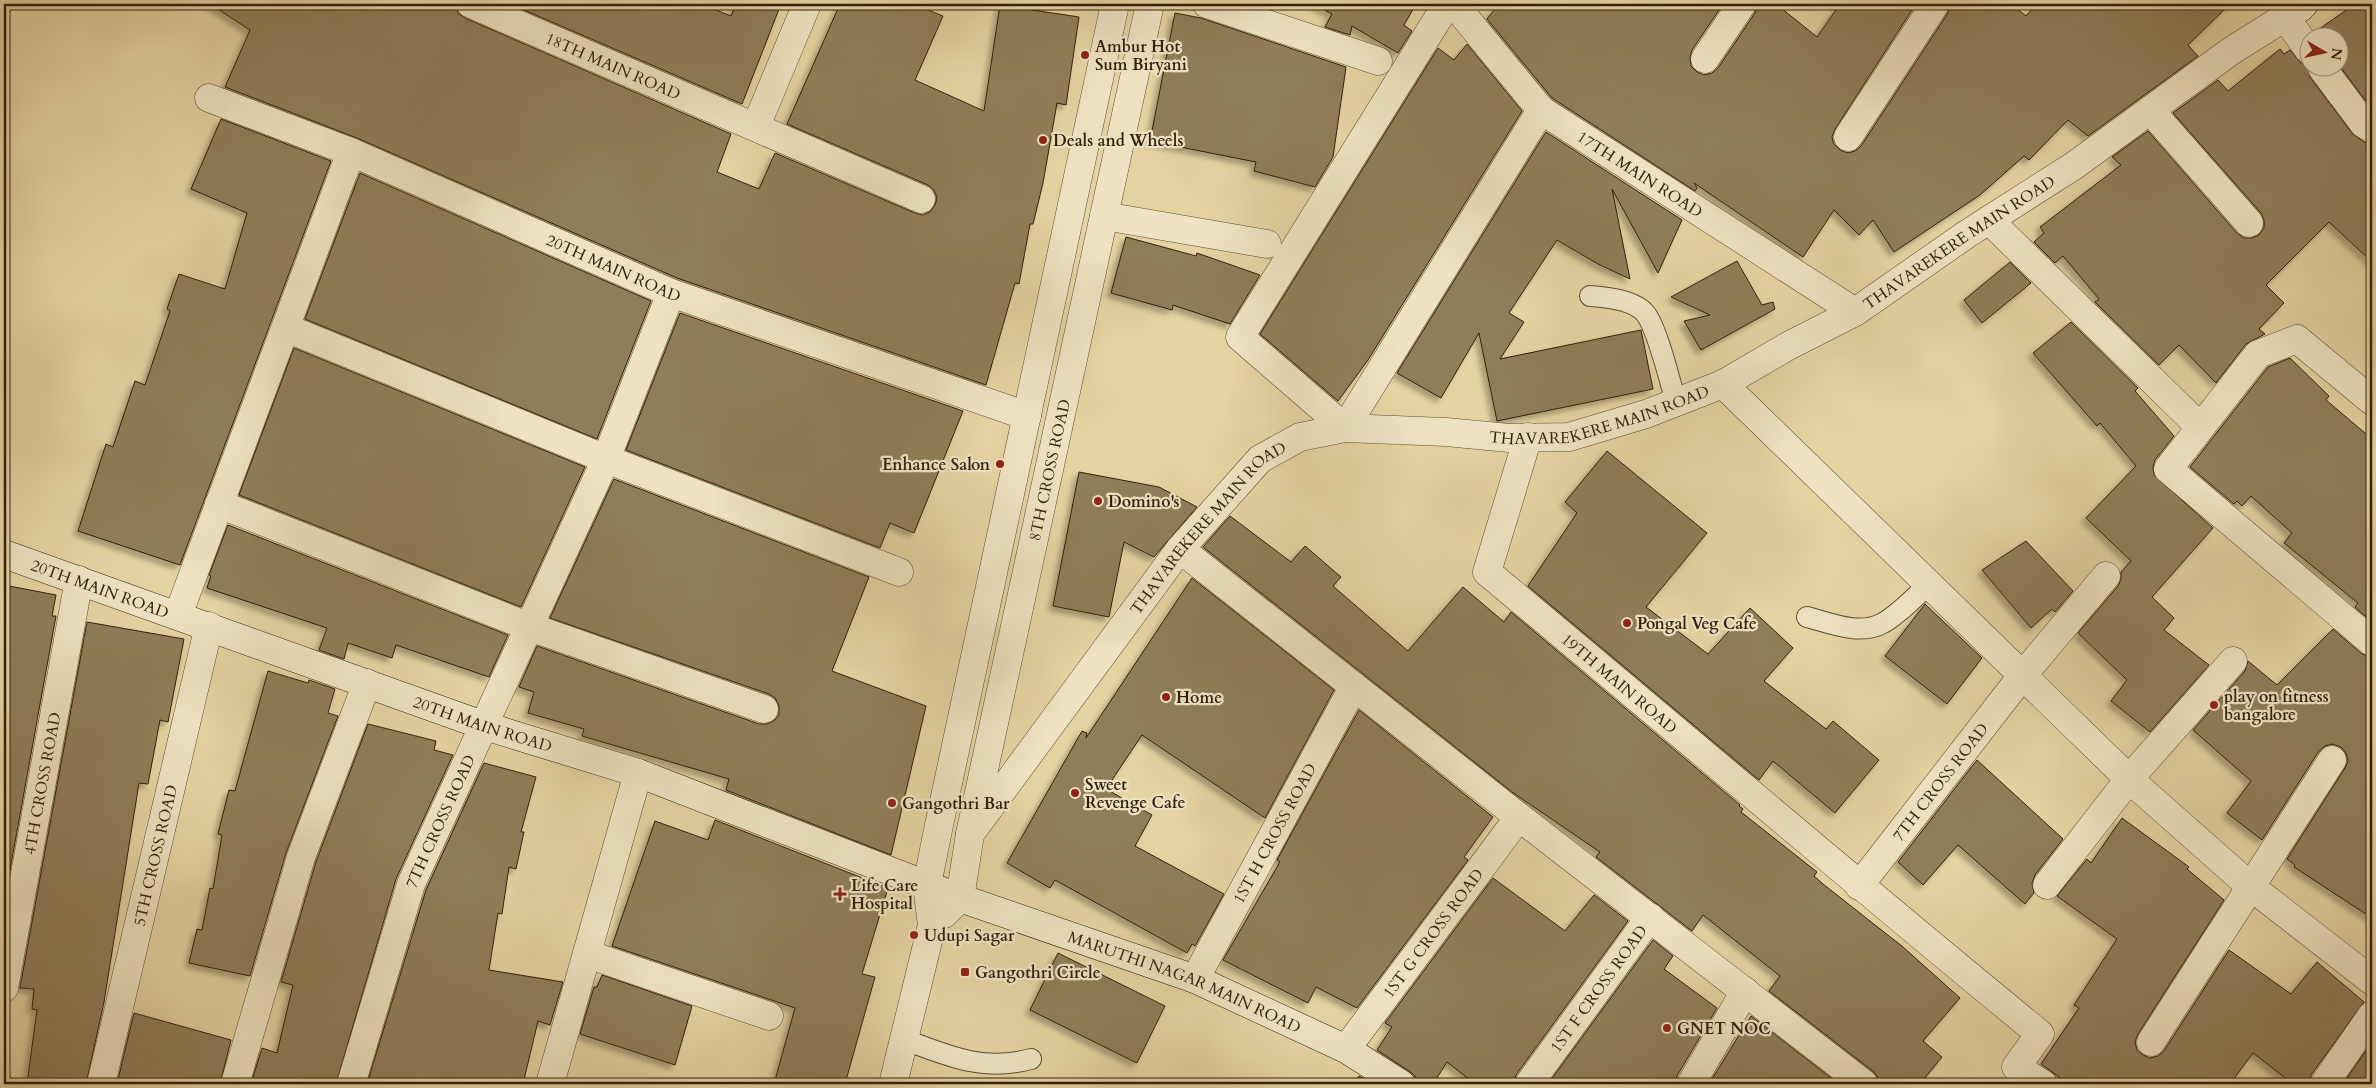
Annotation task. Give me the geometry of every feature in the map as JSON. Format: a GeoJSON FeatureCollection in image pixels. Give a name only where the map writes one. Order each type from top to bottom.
{"type":"FeatureCollection","features":[{"type":"Feature","properties":{"kind":"street"},"geometry":{"type":"LineString","coordinates":[[756,126],[807,4]]}},
{"type":"Feature","properties":{"kind":"street","name":"8TH CROSS ROAD"},"geometry":{"type":"LineString","coordinates":[[893,1084],[932,926],[927,885],[1115,4]]}},
{"type":"Feature","properties":{"kind":"street","name":"8TH CROSS ROAD"},"geometry":{"type":"LineString","coordinates":[[960,898],[970,834],[1150,4]]}},
{"type":"Feature","properties":{"kind":"street"},"geometry":{"type":"LineString","coordinates":[[1207,4],[1378,61]]}},
{"type":"Feature","properties":{"kind":"street"},"geometry":{"type":"LineString","coordinates":[[1447,4],[1240,337],[1345,428],[1541,110]]}},
{"type":"Feature","properties":{"kind":"street","name":"17TH MAIN ROAD"},"geometry":{"type":"LineString","coordinates":[[1454,4],[1541,110],[1855,312]]}},
{"type":"Feature","properties":{"kind":"street"},"geometry":{"type":"LineString","coordinates":[[1705,59],[1742,4]]}},
{"type":"Feature","properties":{"kind":"street"},"geometry":{"type":"LineString","coordinates":[[1848,137],[1934,4]]}},
{"type":"Feature","properties":{"kind":"street","name":"18TH MAIN ROAD"},"geometry":{"type":"LineString","coordinates":[[485,7],[921,199]]}},
{"type":"Feature","properties":{"kind":"street"},"geometry":{"type":"LineString","coordinates":[[2297,8],[2302,28]]}},
{"type":"Feature","properties":{"kind":"street","name":"THAVAREKERE MAIN ROAD"},"geometry":{"type":"LineString","coordinates":[[970,834],[1180,549],[1260,459],[1300,437],[1345,428],[1528,437],[1569,437],[1646,414],[1723,384],[1790,345],[1855,312],[1989,220],[2076,165],[2232,51],[2297,8]]}},
{"type":"Feature","properties":{"kind":"street"},"geometry":{"type":"LineString","coordinates":[[2330,78],[2364,124],[2372,129]]}},
{"type":"Feature","properties":{"kind":"street","name":"20TH MAIN ROAD"},"geometry":{"type":"LineString","coordinates":[[209,98],[351,152],[671,293],[1027,416]]}},
{"type":"Feature","properties":{"kind":"street"},"geometry":{"type":"LineString","coordinates":[[2150,110],[2249,223]]}},
{"type":"Feature","properties":{"kind":"street"},"geometry":{"type":"LineString","coordinates":[[178,616],[351,152]]}},
{"type":"Feature","properties":{"kind":"street"},"geometry":{"type":"LineString","coordinates":[[1104,216],[1267,244]]}},
{"type":"Feature","properties":{"kind":"street"},"geometry":{"type":"LineString","coordinates":[[1989,220],[2200,428]]}},
{"type":"Feature","properties":{"kind":"street","name":"7TH CROSS ROAD"},"geometry":{"type":"LineString","coordinates":[[351,1084],[411,884],[606,459],[671,293]]}},
{"type":"Feature","properties":{"kind":"street"},"geometry":{"type":"LineString","coordinates":[[286,328],[606,459],[899,572]]}},
{"type":"Feature","properties":{"kind":"street"},"geometry":{"type":"LineString","coordinates":[[2372,400],[2297,339],[2258,354],[2168,468],[2372,642]]}},
{"type":"Feature","properties":{"kind":"street"},"geometry":{"type":"LineString","coordinates":[[1723,384],[2129,779],[2250,886],[2372,981]]}},
{"type":"Feature","properties":{"kind":"street","name":"19TH MAIN ROAD"},"geometry":{"type":"LineString","coordinates":[[1528,437],[1487,572],[1760,798],[1859,886]]}},
{"type":"Feature","properties":{"kind":"street"},"geometry":{"type":"LineString","coordinates":[[219,504],[530,627],[764,709]]}},
{"type":"Feature","properties":{"kind":"street"},"geometry":{"type":"LineString","coordinates":[[1180,549],[1519,817],[1864,1084]]}},
{"type":"Feature","properties":{"kind":"street","name":"20TH MAIN ROAD"},"geometry":{"type":"LineString","coordinates":[[4,554],[485,726],[638,773],[960,898]]}},
{"type":"Feature","properties":{"kind":"street","name":"7TH CROSS ROAD"},"geometry":{"type":"LineString","coordinates":[[1859,886],[2022,676],[2106,576]]}},
{"type":"Feature","properties":{"kind":"street","name":"4TH CROSS ROAD"},"geometry":{"type":"LineString","coordinates":[[4,988],[79,580]]}},
{"type":"Feature","properties":{"kind":"street","name":"5TH CROSS ROAD"},"geometry":{"type":"LineString","coordinates":[[102,1084],[209,626]]}},
{"type":"Feature","properties":{"kind":"street"},"geometry":{"type":"LineString","coordinates":[[2047,885],[2129,779],[2233,661]]}},
{"type":"Feature","properties":{"kind":"street"},"geometry":{"type":"LineString","coordinates":[[234,1084],[301,857],[367,683]]}},
{"type":"Feature","properties":{"kind":"street","name":"1ST H CROSS ROAD"},"geometry":{"type":"LineString","coordinates":[[1195,979],[1354,686]]}},
{"type":"Feature","properties":{"kind":"street"},"geometry":{"type":"LineString","coordinates":[[2151,1042],[2332,760]]}},
{"type":"Feature","properties":{"kind":"street"},"geometry":{"type":"LineString","coordinates":[[550,1084],[638,773]]}},
{"type":"Feature","properties":{"kind":"street","name":"1ST G CROSS ROAD"},"geometry":{"type":"LineString","coordinates":[[1346,1049],[1519,817]]}},
{"type":"Feature","properties":{"kind":"street"},"geometry":{"type":"LineString","coordinates":[[1859,886],[2040,1034],[2016,1067],[2043,1084]]}},
{"type":"Feature","properties":{"kind":"street"},"geometry":{"type":"LineString","coordinates":[[932,926],[960,898]]}},
{"type":"Feature","properties":{"kind":"street","name":"MARUTHI NAGAR MAIN ROAD"},"geometry":{"type":"LineString","coordinates":[[960,898],[1195,979],[1346,1049],[1401,1084]]}},
{"type":"Feature","properties":{"kind":"street","name":"1ST F CROSS ROAD"},"geometry":{"type":"LineString","coordinates":[[1529,1084],[1650,917]]}},
{"type":"Feature","properties":{"kind":"street"},"geometry":{"type":"LineString","coordinates":[[587,954],[770,1016]]}},
{"type":"Feature","properties":{"kind":"street"},"geometry":{"type":"LineString","coordinates":[[1691,1084],[1745,991]]}},
{"type":"Feature","properties":{"kind":"street"},"geometry":{"type":"LineString","coordinates":[[2324,1084],[2372,1015]]}},
{"type":"Feature","properties":{"kind":"lane"},"geometry":{"type":"LineString","coordinates":[[1590,296],[1617,299],[1644,312],[1652,326],[1676,402]]}},
{"type":"Feature","properties":{"kind":"lane"},"geometry":{"type":"LineString","coordinates":[[1807,617],[1846,628],[1883,624],[1928,585]]}},
{"type":"Feature","properties":{"kind":"lane"},"geometry":{"type":"LineString","coordinates":[[903,1039],[963,1061],[1010,1065],[1031,1059]]}},
{"type":"Feature","properties":{"kind":"building"},"geometry":{"type":"Polygon","coordinates":[[[210,4],[456,4],[458,13],[465,18],[731,134],[717,172],[759,189],[775,153],[922,215],[930,212],[937,198],[934,190],[928,185],[787,124],[840,4],[913,4],[943,16],[915,80],[984,111],[1000,5],[1079,17],[1066,105],[1057,103],[1043,183],[1033,224],[1030,224],[1019,284],[1015,283],[986,385],[677,278],[357,138],[225,87],[250,30],[210,4]]]}},
{"type":"Feature","properties":{"kind":"building"},"geometry":{"type":"Polygon","coordinates":[[[510,4],[701,4],[731,16],[736,4],[781,4],[742,104],[510,4]]]}},
{"type":"Feature","properties":{"kind":"building"},"geometry":{"type":"Polygon","coordinates":[[[1314,4],[1416,4],[1404,25],[1412,31],[1398,53],[1352,26],[1350,35],[1325,27],[1332,14],[1314,4]]]}},
{"type":"Feature","properties":{"kind":"building"},"geometry":{"type":"Polygon","coordinates":[[[1499,4],[1723,4],[1692,50],[1690,57],[1691,66],[1697,72],[1704,75],[1712,73],[1718,68],[1755,13],[1757,4],[1776,4],[1817,37],[1840,4],[1916,4],[1835,129],[1832,137],[1834,144],[1840,150],[1848,153],[1855,151],[1861,146],[1948,13],[1950,4],[2011,4],[2026,16],[2037,4],[2230,4],[2188,45],[2198,56],[2088,136],[2068,120],[2029,160],[2024,156],[1980,195],[1894,252],[1873,220],[1859,235],[1834,210],[1803,257],[1694,183],[1697,188],[1695,191],[1552,98],[1487,19],[1499,4]]]}},
{"type":"Feature","properties":{"kind":"building"},"geometry":{"type":"Polygon","coordinates":[[[2355,4],[2363,4],[2372,17],[2372,109],[2348,77],[2348,28],[2321,28],[2355,4]]]}},
{"type":"Feature","properties":{"kind":"building"},"geometry":{"type":"Polygon","coordinates":[[[1175,13],[1201,18],[1346,67],[1333,157],[1315,187],[1254,171],[1256,162],[1150,141],[1175,13]]]}},
{"type":"Feature","properties":{"kind":"building"},"geometry":{"type":"Polygon","coordinates":[[[1467,44],[1522,111],[1368,360],[1338,401],[1260,334],[1438,48],[1454,60],[1467,44]]]}},
{"type":"Feature","properties":{"kind":"building"},"geometry":{"type":"Polygon","coordinates":[[[2280,49],[2284,54],[2290,50],[2298,59],[2298,78],[2311,78],[2352,133],[2364,142],[2372,144],[2372,262],[2329,222],[2266,285],[2284,303],[2259,329],[2265,334],[2246,344],[2216,383],[2179,345],[2159,365],[2095,302],[2099,299],[2063,256],[2055,263],[2034,242],[2044,233],[2040,227],[2121,165],[2112,157],[2148,131],[2237,233],[2244,238],[2252,238],[2259,235],[2264,228],[2264,220],[2261,213],[2173,113],[2218,80],[2228,91],[2280,49]]]}},
{"type":"Feature","properties":{"kind":"building"},"geometry":{"type":"Polygon","coordinates":[[[221,119],[331,161],[180,565],[78,531],[106,444],[113,447],[135,381],[145,385],[170,311],[167,309],[179,274],[225,289],[247,213],[191,189],[221,119]]]}},
{"type":"Feature","properties":{"kind":"building"},"geometry":{"type":"Polygon","coordinates":[[[1546,132],[1682,220],[1658,273],[1612,189],[1630,279],[1598,264],[1557,240],[1509,313],[1524,322],[1500,359],[1641,330],[1653,389],[1497,421],[1479,333],[1441,398],[1397,373],[1546,132]]]}},
{"type":"Feature","properties":{"kind":"building"},"geometry":{"type":"Polygon","coordinates":[[[360,173],[651,301],[597,439],[305,319],[360,173]]]}},
{"type":"Feature","properties":{"kind":"building"},"geometry":{"type":"Polygon","coordinates":[[[1126,237],[1196,256],[1197,253],[1260,275],[1230,324],[1173,305],[1172,310],[1111,293],[1126,237]]]}},
{"type":"Feature","properties":{"kind":"building"},"geometry":{"type":"Polygon","coordinates":[[[1737,261],[1762,305],[1773,302],[1775,309],[1701,350],[1684,321],[1710,315],[1671,297],[1737,261]]]}},
{"type":"Feature","properties":{"kind":"building"},"geometry":{"type":"Polygon","coordinates":[[[2010,262],[2031,283],[1982,323],[1964,300],[2010,262]]]}},
{"type":"Feature","properties":{"kind":"building"},"geometry":{"type":"Polygon","coordinates":[[[680,313],[963,411],[914,533],[890,523],[880,548],[626,450],[680,313]]]}},
{"type":"Feature","properties":{"kind":"building"},"geometry":{"type":"Polygon","coordinates":[[[2071,322],[2138,388],[2135,391],[2174,436],[2155,460],[2153,467],[2154,475],[2213,528],[2152,597],[2174,618],[2164,630],[2209,665],[2150,732],[2111,701],[2127,680],[2078,633],[2118,586],[2121,572],[2131,561],[2086,518],[2136,466],[2100,423],[2097,426],[2033,353],[2071,322]]]}},
{"type":"Feature","properties":{"kind":"building"},"geometry":{"type":"Polygon","coordinates":[[[294,348],[585,467],[521,607],[239,495],[294,348]]]}},
{"type":"Feature","properties":{"kind":"building"},"geometry":{"type":"Polygon","coordinates":[[[2290,358],[2329,396],[2326,400],[2372,439],[2372,622],[2355,607],[2358,603],[2284,543],[2292,533],[2251,496],[2242,506],[2237,501],[2234,504],[2190,467],[2268,367],[2290,358]]]}},
{"type":"Feature","properties":{"kind":"building"},"geometry":{"type":"Polygon","coordinates":[[[1607,451],[1707,533],[1646,607],[1708,654],[1750,608],[1793,648],[1764,681],[1826,729],[1833,721],[1879,760],[1835,813],[1773,761],[1759,780],[1528,586],[1577,513],[1565,502],[1607,451]]]}},
{"type":"Feature","properties":{"kind":"building"},"geometry":{"type":"Polygon","coordinates":[[[1079,472],[1159,487],[1197,507],[1154,557],[1124,542],[1109,617],[1053,606],[1079,472]]]}},
{"type":"Feature","properties":{"kind":"building"},"geometry":{"type":"Polygon","coordinates":[[[614,479],[869,577],[832,671],[926,706],[891,855],[726,790],[729,779],[582,736],[584,729],[528,713],[534,692],[519,687],[537,646],[759,724],[767,724],[775,720],[779,715],[779,706],[775,698],[769,694],[550,618],[614,479]]]}},
{"type":"Feature","properties":{"kind":"building"},"geometry":{"type":"Polygon","coordinates":[[[1230,516],[1291,562],[1305,546],[1341,577],[1333,586],[1408,651],[1463,587],[1504,622],[1511,612],[1740,805],[1743,809],[1741,812],[1817,872],[1814,876],[1823,884],[1903,947],[1960,998],[1923,1041],[1942,1057],[1920,1084],[1879,1084],[1874,1072],[1769,991],[1780,976],[1703,915],[1692,931],[1596,857],[1600,852],[1512,792],[1203,547],[1230,516]]]}},
{"type":"Feature","properties":{"kind":"building"},"geometry":{"type":"Polygon","coordinates":[[[228,525],[508,635],[489,677],[396,645],[392,658],[348,643],[344,659],[319,650],[327,628],[207,588],[211,576],[209,575],[228,525]]]}},
{"type":"Feature","properties":{"kind":"building"},"geometry":{"type":"Polygon","coordinates":[[[2026,541],[2073,591],[2055,612],[2052,609],[2031,628],[1982,570],[2026,541]]]}},
{"type":"Feature","properties":{"kind":"building"},"geometry":{"type":"Polygon","coordinates":[[[1192,578],[1334,690],[1265,818],[1142,735],[1106,789],[1152,815],[1135,846],[1224,894],[1195,946],[1192,944],[1187,953],[1055,880],[1050,888],[1007,863],[1082,731],[1087,733],[1086,738],[1192,578]]]}},
{"type":"Feature","properties":{"kind":"building"},"geometry":{"type":"Polygon","coordinates":[[[4,585],[56,595],[52,616],[56,616],[4,903],[4,585]]]}},
{"type":"Feature","properties":{"kind":"building"},"geometry":{"type":"Polygon","coordinates":[[[1925,604],[1982,658],[1947,704],[1885,656],[1925,604]]]}},
{"type":"Feature","properties":{"kind":"building"},"geometry":{"type":"Polygon","coordinates":[[[87,622],[184,639],[168,722],[160,720],[148,784],[139,783],[104,1002],[86,1084],[27,1084],[37,1010],[32,1009],[34,989],[20,988],[87,622]]]}},
{"type":"Feature","properties":{"kind":"building"},"geometry":{"type":"Polygon","coordinates":[[[2333,629],[2362,654],[2372,657],[2372,918],[2294,867],[2295,865],[2287,859],[2345,768],[2348,761],[2346,753],[2341,747],[2332,744],[2325,746],[2319,751],[2262,840],[2227,813],[2251,781],[2193,730],[2245,671],[2248,661],[2277,685],[2333,629]]]}},
{"type":"Feature","properties":{"kind":"building"},"geometry":{"type":"Polygon","coordinates":[[[268,671],[308,683],[309,680],[335,689],[328,713],[338,716],[286,853],[250,976],[189,963],[197,929],[202,930],[210,888],[213,889],[222,835],[218,834],[229,790],[235,791],[268,671]]]}},
{"type":"Feature","properties":{"kind":"building"},"geometry":{"type":"Polygon","coordinates":[[[1359,710],[1493,817],[1464,857],[1468,860],[1357,1008],[1316,987],[1308,1003],[1223,960],[1280,862],[1277,860],[1359,710]]]}},
{"type":"Feature","properties":{"kind":"building"},"geometry":{"type":"Polygon","coordinates":[[[368,724],[436,741],[434,750],[453,755],[396,879],[336,1084],[251,1084],[262,1048],[277,1053],[293,985],[281,982],[316,862],[368,724]]]}},
{"type":"Feature","properties":{"kind":"building"},"geometry":{"type":"Polygon","coordinates":[[[1977,760],[2063,839],[2035,875],[2032,883],[2034,893],[2025,904],[1958,845],[1923,885],[1898,862],[1977,760]]]}},
{"type":"Feature","properties":{"kind":"building"},"geometry":{"type":"Polygon","coordinates":[[[484,763],[536,777],[521,832],[524,832],[516,869],[509,867],[502,914],[498,913],[489,970],[563,982],[550,1025],[538,1021],[523,1084],[367,1084],[426,890],[484,763]]]}},
{"type":"Feature","properties":{"kind":"building"},"geometry":{"type":"Polygon","coordinates":[[[2122,818],[2189,867],[2187,869],[2224,900],[2138,1034],[2135,1042],[2137,1050],[2150,1058],[2158,1056],[2164,1051],[2229,950],[2291,994],[2317,962],[2364,1002],[2311,1075],[2309,1084],[2293,1084],[2253,1053],[2230,1084],[2069,1084],[2041,1064],[2079,1008],[2074,1005],[2117,939],[2057,896],[2087,859],[2091,863],[2122,818]]]}},
{"type":"Feature","properties":{"kind":"building"},"geometry":{"type":"Polygon","coordinates":[[[715,820],[888,888],[862,974],[875,977],[845,1084],[774,1084],[795,1008],[612,946],[655,821],[708,840],[715,820]]]}},
{"type":"Feature","properties":{"kind":"building"},"geometry":{"type":"Polygon","coordinates":[[[1493,878],[1565,931],[1594,895],[1628,921],[1516,1075],[1514,1084],[1475,1084],[1447,1062],[1433,1084],[1417,1084],[1415,1076],[1377,1050],[1392,1027],[1385,1023],[1493,878]]]}},
{"type":"Feature","properties":{"kind":"building"},"geometry":{"type":"Polygon","coordinates":[[[1653,940],[1673,956],[1664,969],[1717,1008],[1677,1076],[1675,1084],[1548,1084],[1653,940]]]}},
{"type":"Feature","properties":{"kind":"building"},"geometry":{"type":"Polygon","coordinates":[[[1058,953],[1165,1006],[1137,1063],[1030,1010],[1058,953]]]}},
{"type":"Feature","properties":{"kind":"building"},"geometry":{"type":"Polygon","coordinates":[[[602,975],[692,1006],[675,1065],[580,1034],[594,987],[597,987],[602,975]]]}},
{"type":"Feature","properties":{"kind":"building"},"geometry":{"type":"Polygon","coordinates":[[[134,1013],[231,1040],[220,1084],[117,1084],[134,1013]]]}},
{"type":"Feature","properties":{"kind":"building"},"geometry":{"type":"Polygon","coordinates":[[[1751,1016],[1839,1084],[1709,1084],[1751,1016]]]}},
{"type":"Feature","properties":{"kind":"building"},"geometry":{"type":"Polygon","coordinates":[[[2372,1042],[2372,1084],[2343,1084],[2372,1042]]]}},
{"type":"Feature","properties":{"kind":"building"},"geometry":{"type":"Polygon","coordinates":[[[1359,1076],[1372,1084],[1354,1084],[1359,1076]]]}},
{"type":"Feature","properties":{"kind":"place","name":"Ambur Hot Sum Biryani"},"geometry":{"type":"Point","coordinates":[1085,55]}},
{"type":"Feature","properties":{"kind":"place","name":"Deals and Wheels"},"geometry":{"type":"Point","coordinates":[1043,140]}},
{"type":"Feature","properties":{"kind":"place","name":"Enhance Salon"},"geometry":{"type":"Point","coordinates":[1000,464]}},
{"type":"Feature","properties":{"kind":"place","name":"Domino's"},"geometry":{"type":"Point","coordinates":[1098,501]}},
{"type":"Feature","properties":{"kind":"place","name":"Pongal Veg Cafe"},"geometry":{"type":"Point","coordinates":[1627,623]}},
{"type":"Feature","properties":{"kind":"place","name":"Home"},"geometry":{"type":"Point","coordinates":[1166,697]}},
{"type":"Feature","properties":{"kind":"place","name":"play on fitness bangalore"},"geometry":{"type":"Point","coordinates":[2214,705]}},
{"type":"Feature","properties":{"kind":"place","name":"Sweet Revenge Cafe"},"geometry":{"type":"Point","coordinates":[1075,793]}},
{"type":"Feature","properties":{"kind":"place","name":"Gangothri Bar"},"geometry":{"type":"Point","coordinates":[892,803]}},
{"type":"Feature","properties":{"kind":"place","name":"Life Care Hospital"},"geometry":{"type":"Point","coordinates":[840,894]}},
{"type":"Feature","properties":{"kind":"place","name":"Udupi Sagar"},"geometry":{"type":"Point","coordinates":[914,935]}},
{"type":"Feature","properties":{"kind":"place","name":"Gangothri Circle"},"geometry":{"type":"Point","coordinates":[965,972]}},
{"type":"Feature","properties":{"kind":"place","name":"GNET NOC"},"geometry":{"type":"Point","coordinates":[1667,1028]}}]}
